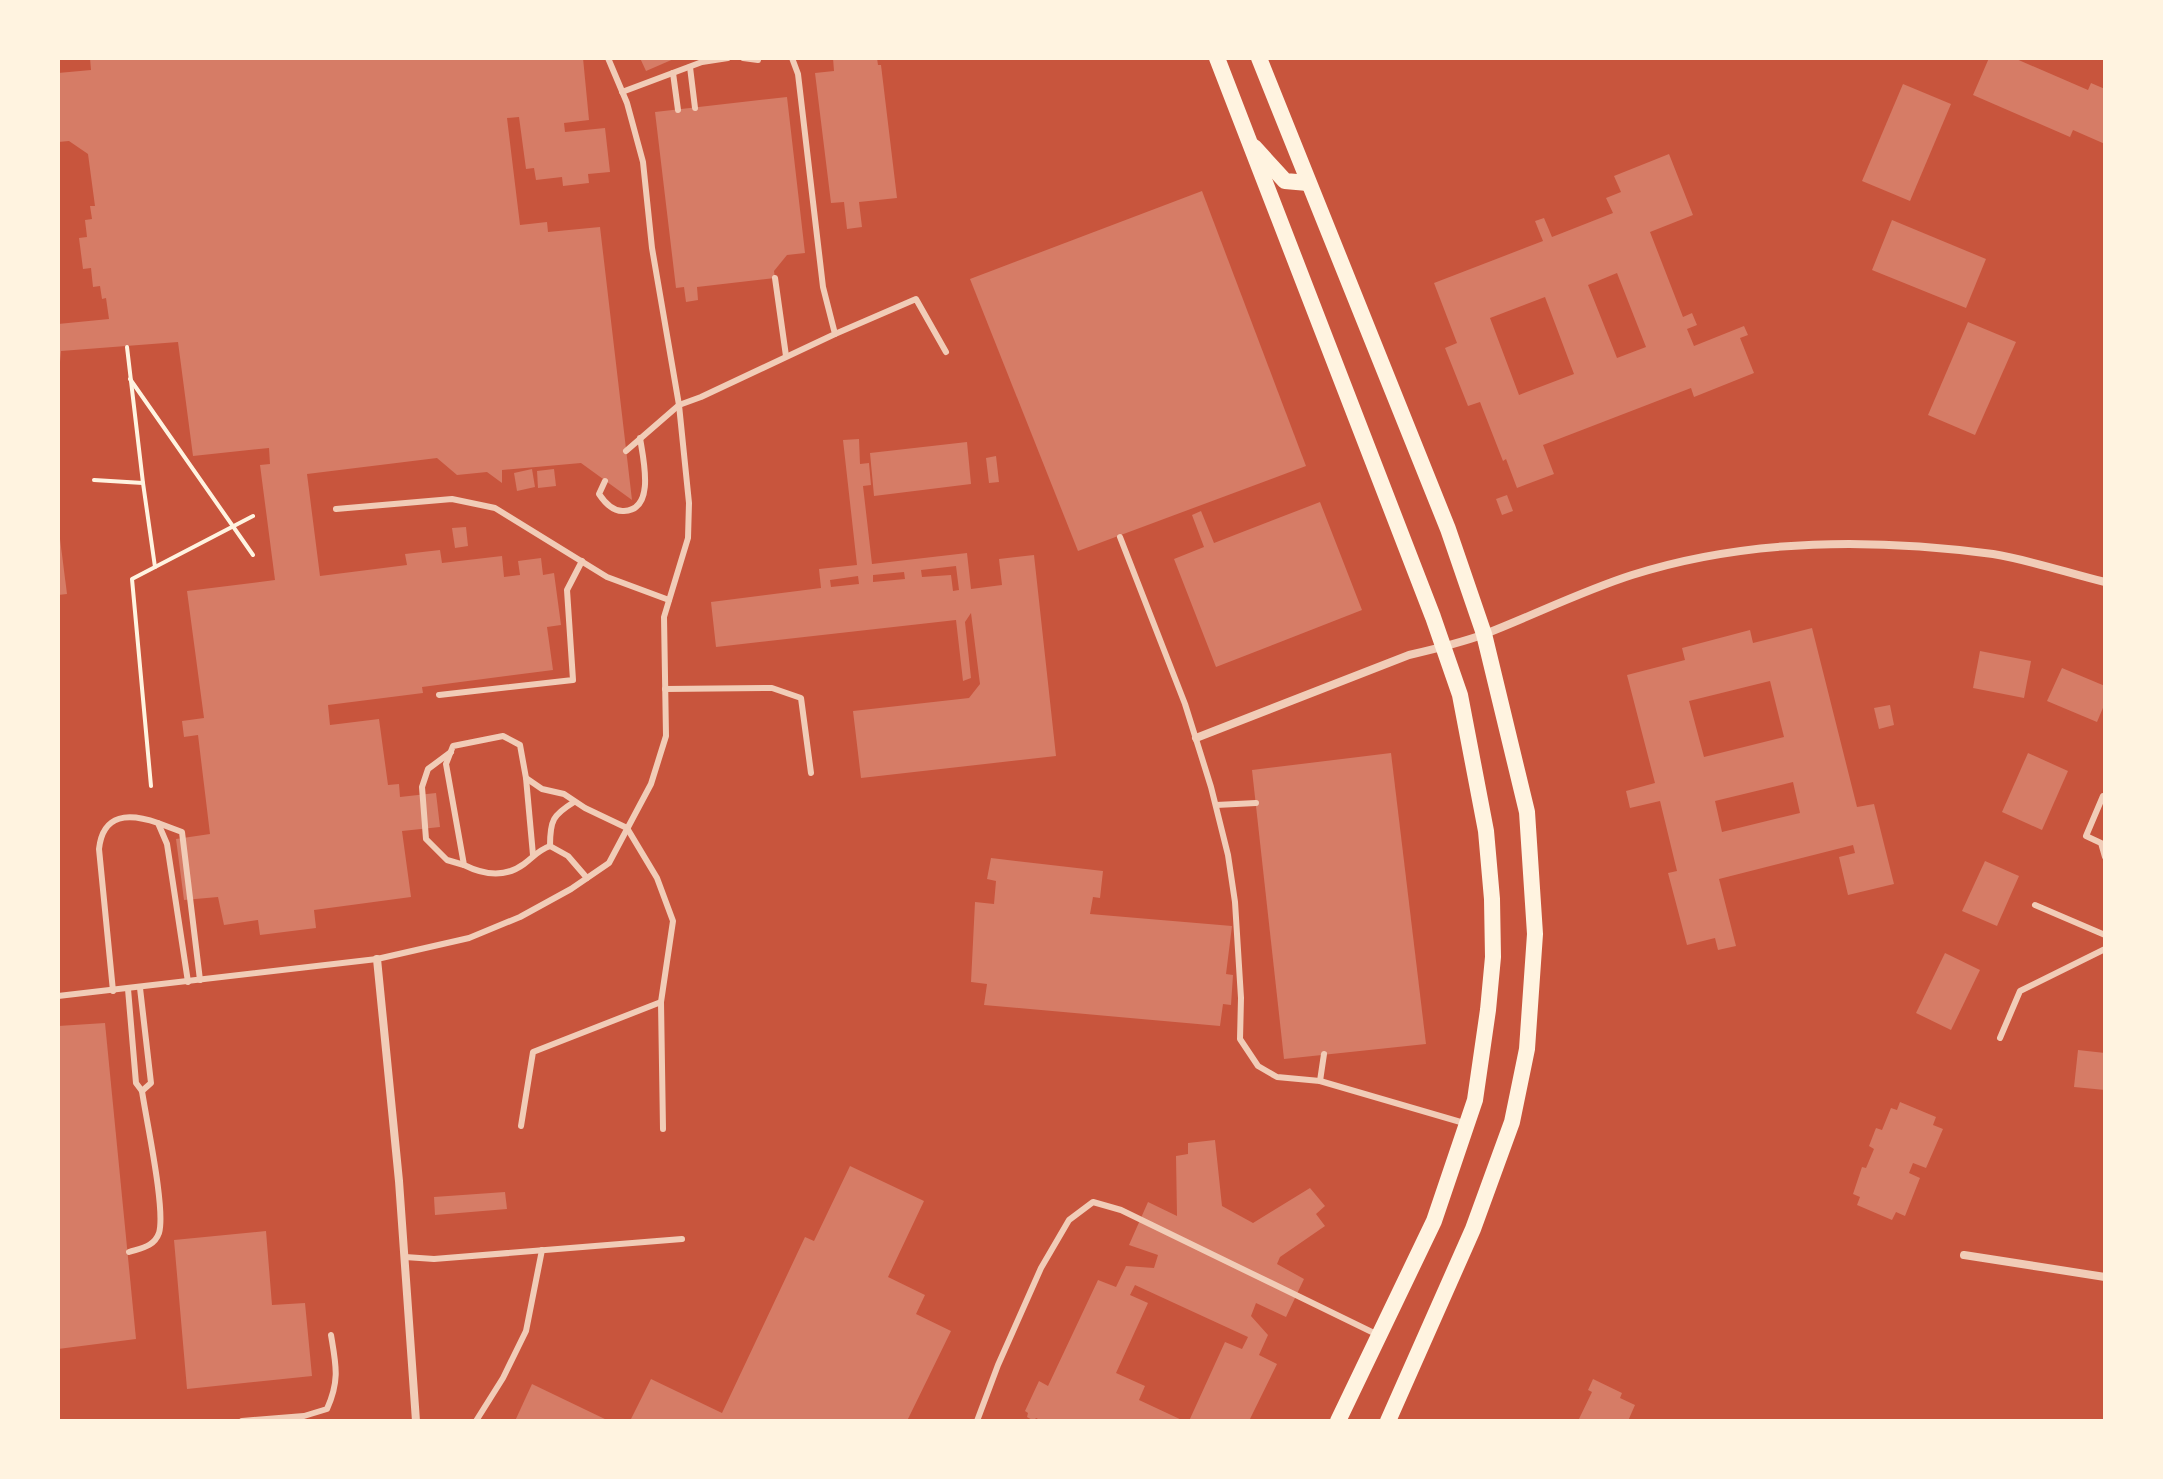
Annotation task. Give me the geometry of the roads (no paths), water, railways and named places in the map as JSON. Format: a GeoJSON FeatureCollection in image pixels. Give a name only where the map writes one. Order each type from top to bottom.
{"type":"FeatureCollection","features":[{"type":"Feature","properties":{"kind":"main road"},"geometry":{"type":"LineString","coordinates":[[1217,58],[1460,695],[1486,831],[1493,957],[1475,1100],[1434,1221],[1338,1421]]}},
{"type":"Feature","properties":{"kind":"main road"},"geometry":{"type":"LineString","coordinates":[[1259,58],[1448,529],[1484,634],[1527,812],[1535,934],[1527,1049],[1512,1122],[1493,1180],[1449,1287],[1388,1421]]}},
{"type":"Feature","properties":{"kind":"main road"},"geometry":{"type":"LineString","coordinates":[[1248,139],[1285,181],[1308,183]]}},
{"type":"Feature","properties":{"kind":"street"},"geometry":{"type":"LineString","coordinates":[[1196,738],[1409,655],[1443,648],[1484,634],[1632,575],[1733,551],[1868,543],[1995,555],[2105,582]]}},
{"type":"Feature","properties":{"kind":"street"},"geometry":{"type":"LineString","coordinates":[[377,959],[405,1257],[416,1421]]}},
{"type":"Feature","properties":{"kind":"street"},"geometry":{"type":"LineString","coordinates":[[1964,1255],[2105,1277]]}},
{"type":"Feature","properties":{"kind":"lane"},"geometry":{"type":"LineString","coordinates":[[58,996],[377,959],[469,938],[520,917],[609,863],[651,784],[666,736],[664,617],[688,538],[689,503],[679,405],[654,262],[643,162],[622,92],[608,58]]}},
{"type":"Feature","properties":{"kind":"lane"},"geometry":{"type":"LineString","coordinates":[[622,92],[690,67],[728,58]]}},
{"type":"Feature","properties":{"kind":"lane"},"geometry":{"type":"LineString","coordinates":[[743,58],[758,60]]}},
{"type":"Feature","properties":{"kind":"lane"},"geometry":{"type":"LineString","coordinates":[[792,58],[798,74],[823,287],[835,334]]}},
{"type":"Feature","properties":{"kind":"lane"},"geometry":{"type":"LineString","coordinates":[[690,67],[695,108]]}},
{"type":"Feature","properties":{"kind":"lane"},"geometry":{"type":"LineString","coordinates":[[673,73],[678,110]]}},
{"type":"Feature","properties":{"kind":"lane"},"geometry":{"type":"LineString","coordinates":[[775,278],[786,356]]}},
{"type":"Feature","properties":{"kind":"lane"},"geometry":{"type":"LineString","coordinates":[[626,451],[679,405],[916,299],[923,306],[946,352]]}},
{"type":"Feature","properties":{"kind":"lane"},"geometry":{"type":"LineString","coordinates":[[605,481],[599,494],[616,511],[629,511],[638,506],[643,496],[645,478],[640,438]]}},
{"type":"Feature","properties":{"kind":"lane"},"geometry":{"type":"LineString","coordinates":[[336,509],[452,499],[495,508],[607,577],[669,600]]}},
{"type":"Feature","properties":{"kind":"lane"},"geometry":{"type":"LineString","coordinates":[[1120,537],[1196,738],[1228,855],[1235,902],[1241,998],[1240,1039],[1258,1066],[1277,1077],[1320,1081],[1468,1124]]}},
{"type":"Feature","properties":{"kind":"lane"},"geometry":{"type":"LineString","coordinates":[[439,695],[573,680],[567,590],[582,561]]}},
{"type":"Feature","properties":{"kind":"lane"},"geometry":{"type":"LineString","coordinates":[[665,689],[772,688],[801,698],[811,773]]}},
{"type":"Feature","properties":{"kind":"lane"},"geometry":{"type":"LineString","coordinates":[[464,865],[446,764],[453,746],[503,736],[520,745],[533,855]]}},
{"type":"Feature","properties":{"kind":"lane"},"geometry":{"type":"LineString","coordinates":[[451,752],[428,769],[422,787],[426,839],[447,860],[480,873],[500,874],[523,865],[538,850],[550,846],[568,856],[587,878]]}},
{"type":"Feature","properties":{"kind":"lane"},"geometry":{"type":"LineString","coordinates":[[526,778],[542,789],[564,794],[627,828],[657,878],[673,921],[661,1002],[663,1129]]}},
{"type":"Feature","properties":{"kind":"lane"},"geometry":{"type":"LineString","coordinates":[[2103,796],[2086,836],[2101,843],[2105,857]]}},
{"type":"Feature","properties":{"kind":"lane"},"geometry":{"type":"LineString","coordinates":[[550,846],[550,827],[556,813],[574,802]]}},
{"type":"Feature","properties":{"kind":"lane"},"geometry":{"type":"LineString","coordinates":[[1216,805],[1256,803]]}},
{"type":"Feature","properties":{"kind":"lane"},"geometry":{"type":"LineString","coordinates":[[113,991],[99,849],[101,832],[110,823],[126,817],[142,818],[182,832],[200,980]]}},
{"type":"Feature","properties":{"kind":"lane"},"geometry":{"type":"LineString","coordinates":[[158,823],[167,844],[188,982]]}},
{"type":"Feature","properties":{"kind":"lane"},"geometry":{"type":"LineString","coordinates":[[2035,905],[2105,935]]}},
{"type":"Feature","properties":{"kind":"lane"},"geometry":{"type":"LineString","coordinates":[[2000,1038],[2020,991],[2105,949]]}},
{"type":"Feature","properties":{"kind":"lane"},"geometry":{"type":"LineString","coordinates":[[140,988],[151,1083],[142,1091]]}},
{"type":"Feature","properties":{"kind":"lane"},"geometry":{"type":"LineString","coordinates":[[128,989],[136,1083],[142,1091],[160,1208],[159,1233],[151,1245],[129,1252]]}},
{"type":"Feature","properties":{"kind":"lane"},"geometry":{"type":"LineString","coordinates":[[521,1126],[533,1052],[661,1002]]}},
{"type":"Feature","properties":{"kind":"lane"},"geometry":{"type":"LineString","coordinates":[[1320,1081],[1324,1054]]}},
{"type":"Feature","properties":{"kind":"lane"},"geometry":{"type":"LineString","coordinates":[[977,1421],[1041,1268],[1069,1220],[1093,1202],[1121,1210],[1380,1336]]}},
{"type":"Feature","properties":{"kind":"lane"},"geometry":{"type":"LineString","coordinates":[[405,1257],[434,1259],[682,1239]]}},
{"type":"Feature","properties":{"kind":"lane"},"geometry":{"type":"LineString","coordinates":[[476,1421],[503,1378],[526,1331],[542,1250]]}},
{"type":"Feature","properties":{"kind":"lane"},"geometry":{"type":"LineString","coordinates":[[242,1421],[304,1416],[327,1409],[336,1390],[331,1335]]}}]}
